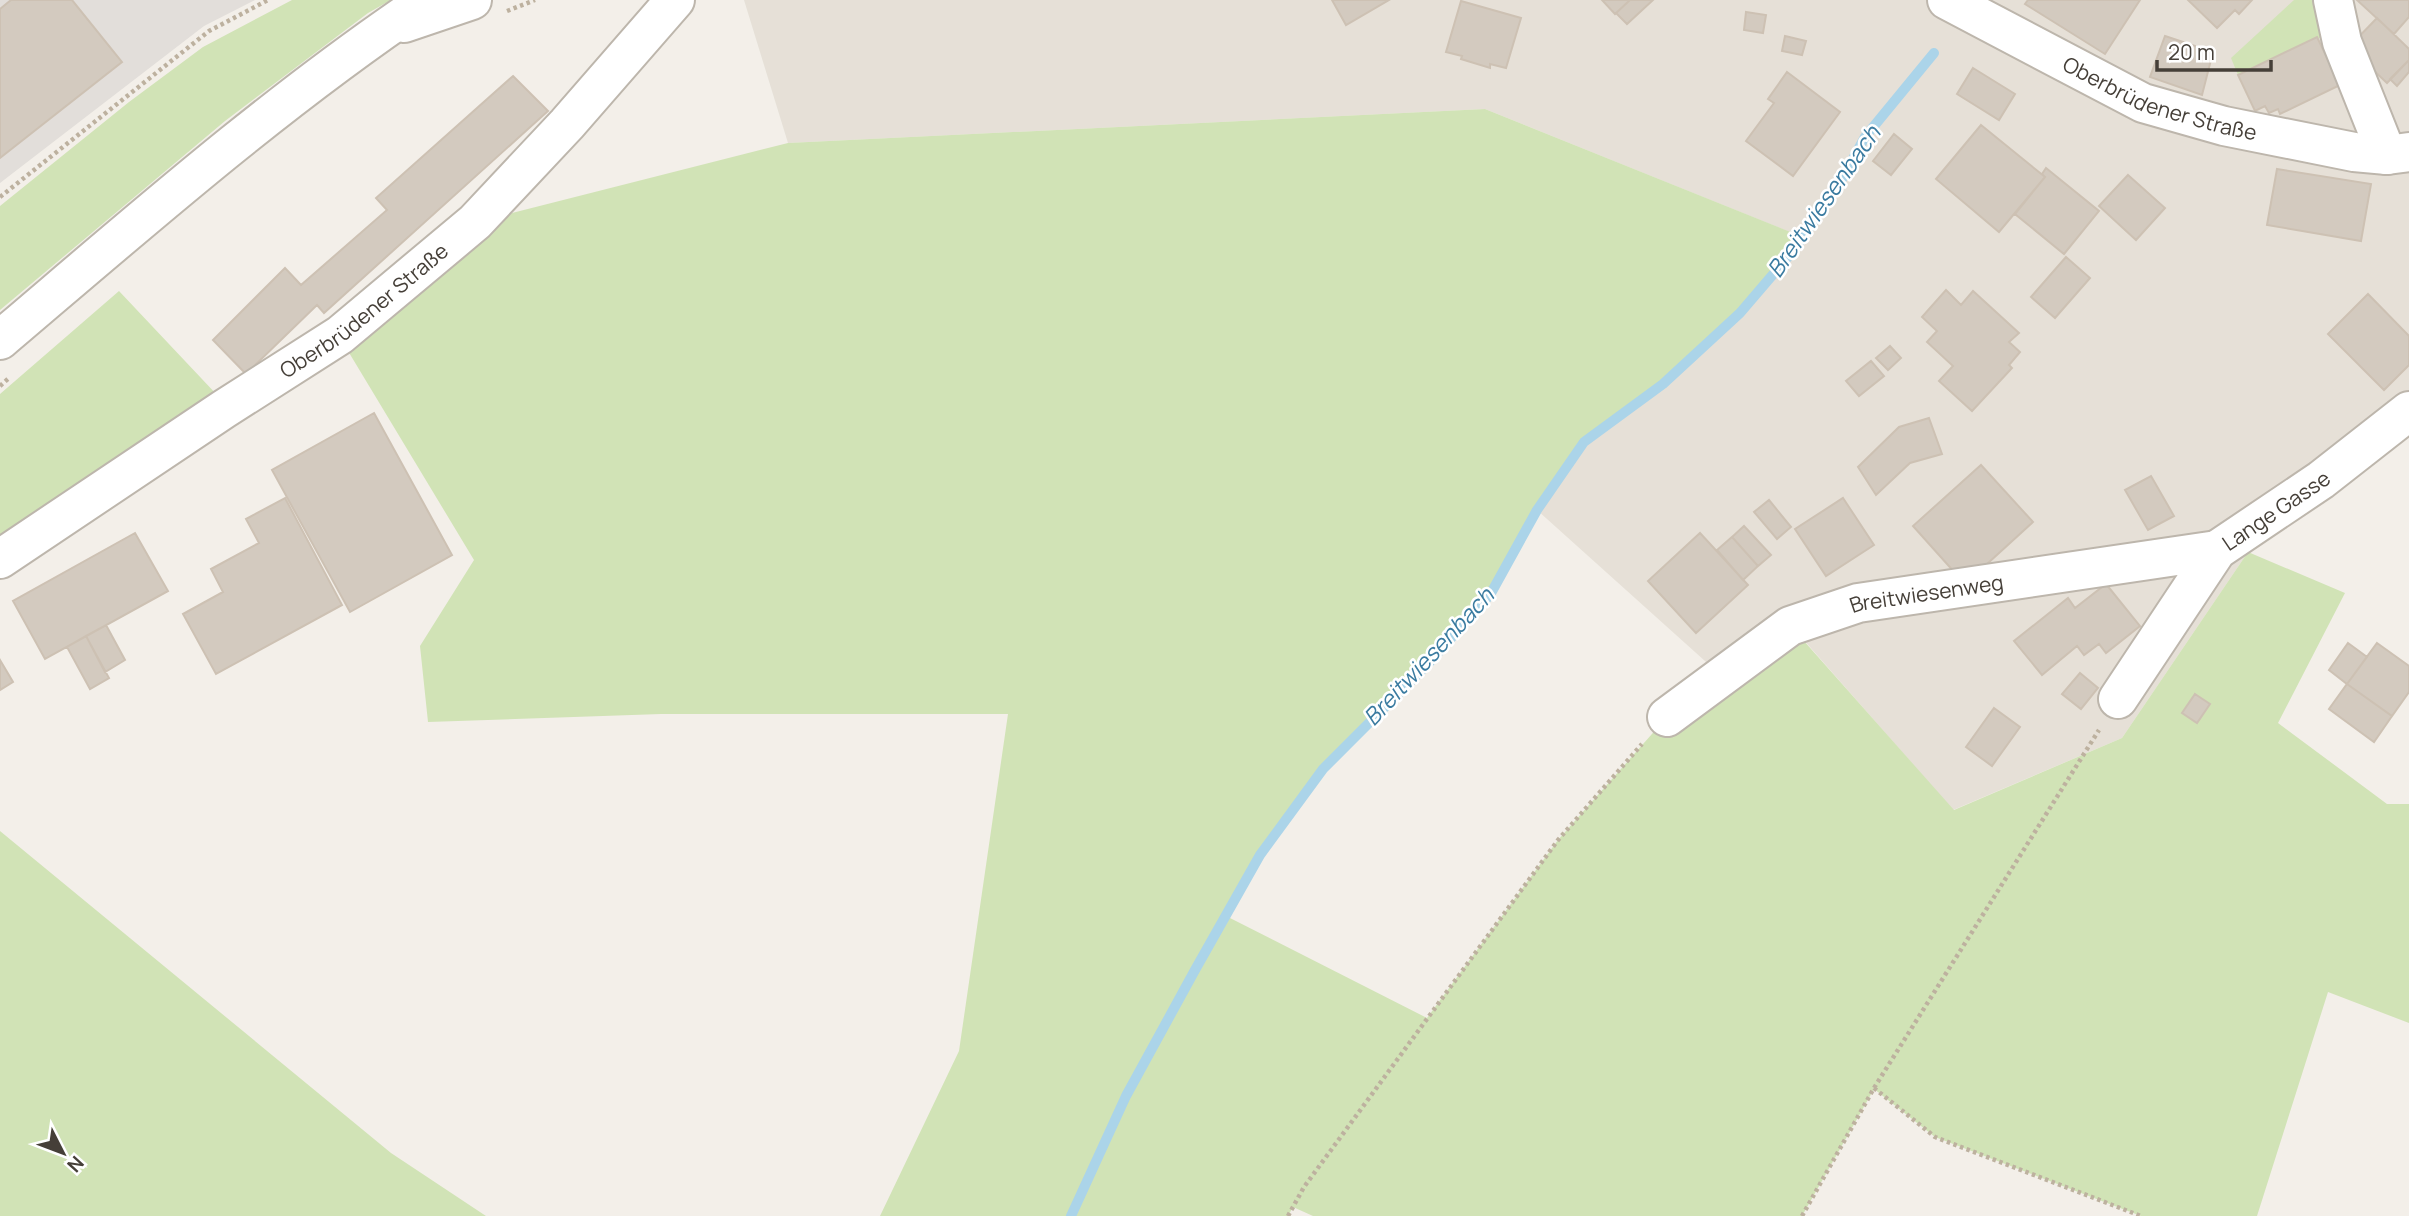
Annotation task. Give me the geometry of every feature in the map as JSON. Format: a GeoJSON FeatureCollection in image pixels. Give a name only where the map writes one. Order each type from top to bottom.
{"type":"FeatureCollection","features":[{"type":"Feature","properties":{"kind":"street"},"geometry":{"type":"LineString","coordinates":[[0,340],[247,131],[382,30],[427,0]]}},
{"type":"Feature","properties":{"kind":"street"},"geometry":{"type":"LineString","coordinates":[[382,30],[472,0]]}},
{"type":"Feature","properties":{"kind":"street","name":"Oberbrüdener Straße"},"geometry":{"type":"LineString","coordinates":[[0,559],[340,335],[475,222],[567,124],[675,0]]}},
{"type":"Feature","properties":{"kind":"street","name":"Oberbrüdener Straße"},"geometry":{"type":"LineString","coordinates":[[1947,0],[2143,103],[2224,126],[2354,152],[2398,153],[2342,42],[2333,0]]}},
{"type":"Feature","properties":{"kind":"street","name":"Lange Gasse"},"geometry":{"type":"LineString","coordinates":[[2118,699],[2217,550],[2321,480],[2409,411]]}},
{"type":"Feature","properties":{"kind":"street","name":"Breitwiesenweg"},"geometry":{"type":"LineString","coordinates":[[1667,717],[1790,626],[1858,603],[2217,550]]}},
{"type":"Feature","properties":{"kind":"path"},"geometry":{"type":"LineString","coordinates":[[0,197],[209,31],[268,0]]}},
{"type":"Feature","properties":{"kind":"path"},"geometry":{"type":"LineString","coordinates":[[1802,1216],[1874,1088],[2118,699]]}},
{"type":"Feature","properties":{"kind":"path"},"geometry":{"type":"LineString","coordinates":[[1288,1216],[1304,1187],[1558,840],[1667,717]]}},
{"type":"Feature","properties":{"kind":"path"},"geometry":{"type":"LineString","coordinates":[[1874,1088],[1935,1137],[2141,1216]]}},
{"type":"Feature","properties":{"kind":"shaded area"},"geometry":{"type":"Polygon","coordinates":[[[0,0],[255,0],[204,26],[0,183],[0,0]]]}},
{"type":"Feature","properties":{"kind":"shaded area"},"geometry":{"type":"Polygon","coordinates":[[[744,0],[2409,0],[2409,423],[2248,552],[2122,738],[1953,810],[1781,614],[1715,670],[1537,510],[1584,442],[1663,384],[1740,313],[1802,237],[1485,109],[788,143],[744,0]]]}},
{"type":"Feature","properties":{"kind":"green space"},"geometry":{"type":"Polygon","coordinates":[[[292,0],[391,0],[368,13],[225,121],[0,310],[0,206],[129,102],[203,47],[292,0]]]}},
{"type":"Feature","properties":{"kind":"green space"},"geometry":{"type":"Polygon","coordinates":[[[2294,0],[2317,0],[2326,35],[2238,75],[2231,58],[2294,0]]]}},
{"type":"Feature","properties":{"kind":"green space"},"geometry":{"type":"Polygon","coordinates":[[[1485,109],[1803,237],[1740,313],[1663,384],[1584,442],[1537,510],[1490,595],[1427,665],[1323,769],[1260,855],[1226,916],[1427,1018],[1558,840],[1667,717],[1780,614],[1954,810],[2122,738],[2248,552],[2345,593],[2278,723],[2387,804],[2409,804],[2409,1023],[2328,992],[2257,1216],[2141,1216],[1935,1137],[1874,1089],[1802,1216],[1313,1216],[1293,1207],[1288,1216],[880,1216],[959,1051],[1008,714],[661,714],[428,722],[420,646],[474,560],[348,351],[512,213],[788,143],[1485,109]]]}},
{"type":"Feature","properties":{"kind":"green space"},"geometry":{"type":"Polygon","coordinates":[[[119,291],[218,396],[0,541],[0,394],[119,291]]]}},
{"type":"Feature","properties":{"kind":"green space"},"geometry":{"type":"Polygon","coordinates":[[[0,831],[391,1153],[486,1216],[0,1216],[0,831]]]}},
{"type":"Feature","properties":{"kind":"building"},"geometry":{"type":"Polygon","coordinates":[[[11,0],[72,0],[122,62],[0,158],[0,9],[11,0]]]}},
{"type":"Feature","properties":{"kind":"building"},"geometry":{"type":"Polygon","coordinates":[[[1332,0],[1389,0],[1346,25],[1332,0]]]}},
{"type":"Feature","properties":{"kind":"building"},"geometry":{"type":"Polygon","coordinates":[[[1602,0],[1630,0],[1615,14],[1602,0]]]}},
{"type":"Feature","properties":{"kind":"building"},"geometry":{"type":"Polygon","coordinates":[[[1630,0],[1653,0],[1627,24],[1616,13],[1630,0]]]}},
{"type":"Feature","properties":{"kind":"building"},"geometry":{"type":"Polygon","coordinates":[[[2028,0],[2140,0],[2105,54],[2025,4],[2028,0]]]}},
{"type":"Feature","properties":{"kind":"building"},"geometry":{"type":"Polygon","coordinates":[[[2188,0],[2252,0],[2239,14],[2235,10],[2217,28],[2188,0]]]}},
{"type":"Feature","properties":{"kind":"building"},"geometry":{"type":"Polygon","coordinates":[[[2357,0],[2409,0],[2409,17],[2394,34],[2357,0]]]}},
{"type":"Feature","properties":{"kind":"building"},"geometry":{"type":"Polygon","coordinates":[[[1461,1],[1521,18],[1506,68],[1490,64],[1490,68],[1446,52],[1461,1]]]}},
{"type":"Feature","properties":{"kind":"building"},"geometry":{"type":"Polygon","coordinates":[[[1746,12],[1766,15],[1763,33],[1744,30],[1746,12]]]}},
{"type":"Feature","properties":{"kind":"building"},"geometry":{"type":"Polygon","coordinates":[[[2377,18],[2409,49],[2409,60],[2387,83],[2349,47],[2377,18]]]}},
{"type":"Feature","properties":{"kind":"building"},"geometry":{"type":"Polygon","coordinates":[[[1785,36],[1806,41],[1802,55],[1782,51],[1785,36]]]}},
{"type":"Feature","properties":{"kind":"building"},"geometry":{"type":"Polygon","coordinates":[[[2165,36],[2213,52],[2202,95],[2150,77],[2165,36]]]}},
{"type":"Feature","properties":{"kind":"building"},"geometry":{"type":"Polygon","coordinates":[[[2317,37],[2340,85],[2280,114],[2278,109],[2269,113],[2265,106],[2255,111],[2238,75],[2317,37]]]}},
{"type":"Feature","properties":{"kind":"building"},"geometry":{"type":"Polygon","coordinates":[[[2409,60],[2409,72],[2397,86],[2390,79],[2409,60]]]}},
{"type":"Feature","properties":{"kind":"building"},"geometry":{"type":"Polygon","coordinates":[[[1973,68],[2015,94],[1999,120],[1957,94],[1973,68]]]}},
{"type":"Feature","properties":{"kind":"building"},"geometry":{"type":"Polygon","coordinates":[[[1787,72],[1840,112],[1793,176],[1746,141],[1774,103],[1768,99],[1787,72]]]}},
{"type":"Feature","properties":{"kind":"building"},"geometry":{"type":"Polygon","coordinates":[[[513,76],[548,111],[324,313],[317,305],[246,374],[213,340],[285,268],[301,285],[387,210],[376,198],[513,76]]]}},
{"type":"Feature","properties":{"kind":"building"},"geometry":{"type":"Polygon","coordinates":[[[1981,125],[2045,177],[1999,232],[1936,179],[1981,125]]]}},
{"type":"Feature","properties":{"kind":"building"},"geometry":{"type":"Polygon","coordinates":[[[1894,134],[1912,149],[1891,175],[1873,161],[1894,134]]]}},
{"type":"Feature","properties":{"kind":"building"},"geometry":{"type":"Polygon","coordinates":[[[2046,168],[2099,211],[2064,254],[2015,214],[2045,177],[2042,174],[2046,168]]]}},
{"type":"Feature","properties":{"kind":"building"},"geometry":{"type":"Polygon","coordinates":[[[2277,169],[2371,184],[2361,241],[2267,225],[2277,169]]]}},
{"type":"Feature","properties":{"kind":"building"},"geometry":{"type":"Polygon","coordinates":[[[2128,175],[2165,208],[2136,240],[2099,206],[2128,175]]]}},
{"type":"Feature","properties":{"kind":"building"},"geometry":{"type":"Polygon","coordinates":[[[2066,257],[2090,278],[2055,318],[2031,297],[2066,257]]]}},
{"type":"Feature","properties":{"kind":"building"},"geometry":{"type":"Polygon","coordinates":[[[1946,290],[1961,305],[1973,291],[2019,333],[2009,342],[2020,352],[2009,365],[2012,368],[1972,411],[1939,381],[1953,366],[1927,342],[1937,331],[1922,317],[1946,290]]]}},
{"type":"Feature","properties":{"kind":"building"},"geometry":{"type":"Polygon","coordinates":[[[2368,294],[2409,336],[2409,365],[2384,390],[2328,334],[2368,294]]]}},
{"type":"Feature","properties":{"kind":"building"},"geometry":{"type":"Polygon","coordinates":[[[1890,346],[1901,358],[1888,370],[1876,358],[1890,346]]]}},
{"type":"Feature","properties":{"kind":"building"},"geometry":{"type":"Polygon","coordinates":[[[1871,361],[1884,376],[1859,396],[1846,381],[1871,361]]]}},
{"type":"Feature","properties":{"kind":"building"},"geometry":{"type":"Polygon","coordinates":[[[374,413],[452,555],[350,612],[272,470],[374,413]]]}},
{"type":"Feature","properties":{"kind":"building"},"geometry":{"type":"Polygon","coordinates":[[[1929,418],[1942,454],[1910,463],[1876,495],[1858,467],[1899,427],[1929,418]]]}},
{"type":"Feature","properties":{"kind":"building"},"geometry":{"type":"Polygon","coordinates":[[[1981,465],[2033,522],[1965,584],[1913,526],[1981,465]]]}},
{"type":"Feature","properties":{"kind":"building"},"geometry":{"type":"Polygon","coordinates":[[[2151,476],[2174,516],[2148,530],[2125,490],[2151,476]]]}},
{"type":"Feature","properties":{"kind":"building"},"geometry":{"type":"Polygon","coordinates":[[[285,498],[342,605],[216,674],[183,614],[223,592],[211,569],[259,543],[246,519],[285,498]]]}},
{"type":"Feature","properties":{"kind":"building"},"geometry":{"type":"Polygon","coordinates":[[[1843,498],[1874,545],[1826,576],[1795,529],[1843,498]]]}},
{"type":"Feature","properties":{"kind":"building"},"geometry":{"type":"Polygon","coordinates":[[[1769,500],[1791,527],[1777,539],[1754,512],[1769,500]]]}},
{"type":"Feature","properties":{"kind":"building"},"geometry":{"type":"Polygon","coordinates":[[[1744,526],[1771,555],[1758,566],[1732,537],[1744,526]]]}},
{"type":"Feature","properties":{"kind":"building"},"geometry":{"type":"Polygon","coordinates":[[[135,533],[168,591],[45,659],[13,601],[135,533]]]}},
{"type":"Feature","properties":{"kind":"building"},"geometry":{"type":"Polygon","coordinates":[[[1700,533],[1748,585],[1696,633],[1648,581],[1700,533]]]}},
{"type":"Feature","properties":{"kind":"building"},"geometry":{"type":"Polygon","coordinates":[[[1732,537],[1758,566],[1743,580],[1717,550],[1732,537]]]}},
{"type":"Feature","properties":{"kind":"building"},"geometry":{"type":"Polygon","coordinates":[[[2106,584],[2140,626],[2106,653],[2099,644],[2084,655],[2077,646],[2042,675],[2014,641],[2068,598],[2075,608],[2106,584]]]}},
{"type":"Feature","properties":{"kind":"building"},"geometry":{"type":"Polygon","coordinates":[[[106,625],[125,660],[105,672],[86,636],[106,625]]]}},
{"type":"Feature","properties":{"kind":"building"},"geometry":{"type":"Polygon","coordinates":[[[86,636],[109,678],[90,689],[67,647],[86,636]]]}},
{"type":"Feature","properties":{"kind":"building"},"geometry":{"type":"Polygon","coordinates":[[[2348,643],[2367,657],[2347,684],[2329,670],[2348,643]]]}},
{"type":"Feature","properties":{"kind":"building"},"geometry":{"type":"Polygon","coordinates":[[[2377,643],[2409,666],[2409,692],[2392,716],[2347,684],[2377,643]]]}},
{"type":"Feature","properties":{"kind":"building"},"geometry":{"type":"Polygon","coordinates":[[[0,660],[13,682],[0,690],[0,660]]]}},
{"type":"Feature","properties":{"kind":"building"},"geometry":{"type":"Polygon","coordinates":[[[2080,673],[2098,688],[2081,709],[2062,694],[2080,673]]]}},
{"type":"Feature","properties":{"kind":"building"},"geometry":{"type":"Polygon","coordinates":[[[2347,684],[2392,716],[2374,742],[2329,709],[2347,684]]]}},
{"type":"Feature","properties":{"kind":"building"},"geometry":{"type":"Polygon","coordinates":[[[2195,694],[2210,704],[2197,723],[2182,713],[2195,694]]]}},
{"type":"Feature","properties":{"kind":"building"},"geometry":{"type":"Polygon","coordinates":[[[1994,708],[2020,727],[1992,766],[1966,747],[1994,708]]]}},
{"type":"Feature","properties":{"kind":"waterway","name":"Breitwiesenbach"},"geometry":{"type":"LineString","coordinates":[[1071,1216],[1126,1096],[1195,970],[1260,855],[1323,769],[1427,665],[1490,595],[1537,510],[1584,442],[1663,384],[1740,313],[1793,251],[1837,188],[1865,137],[1934,53]]}}]}
